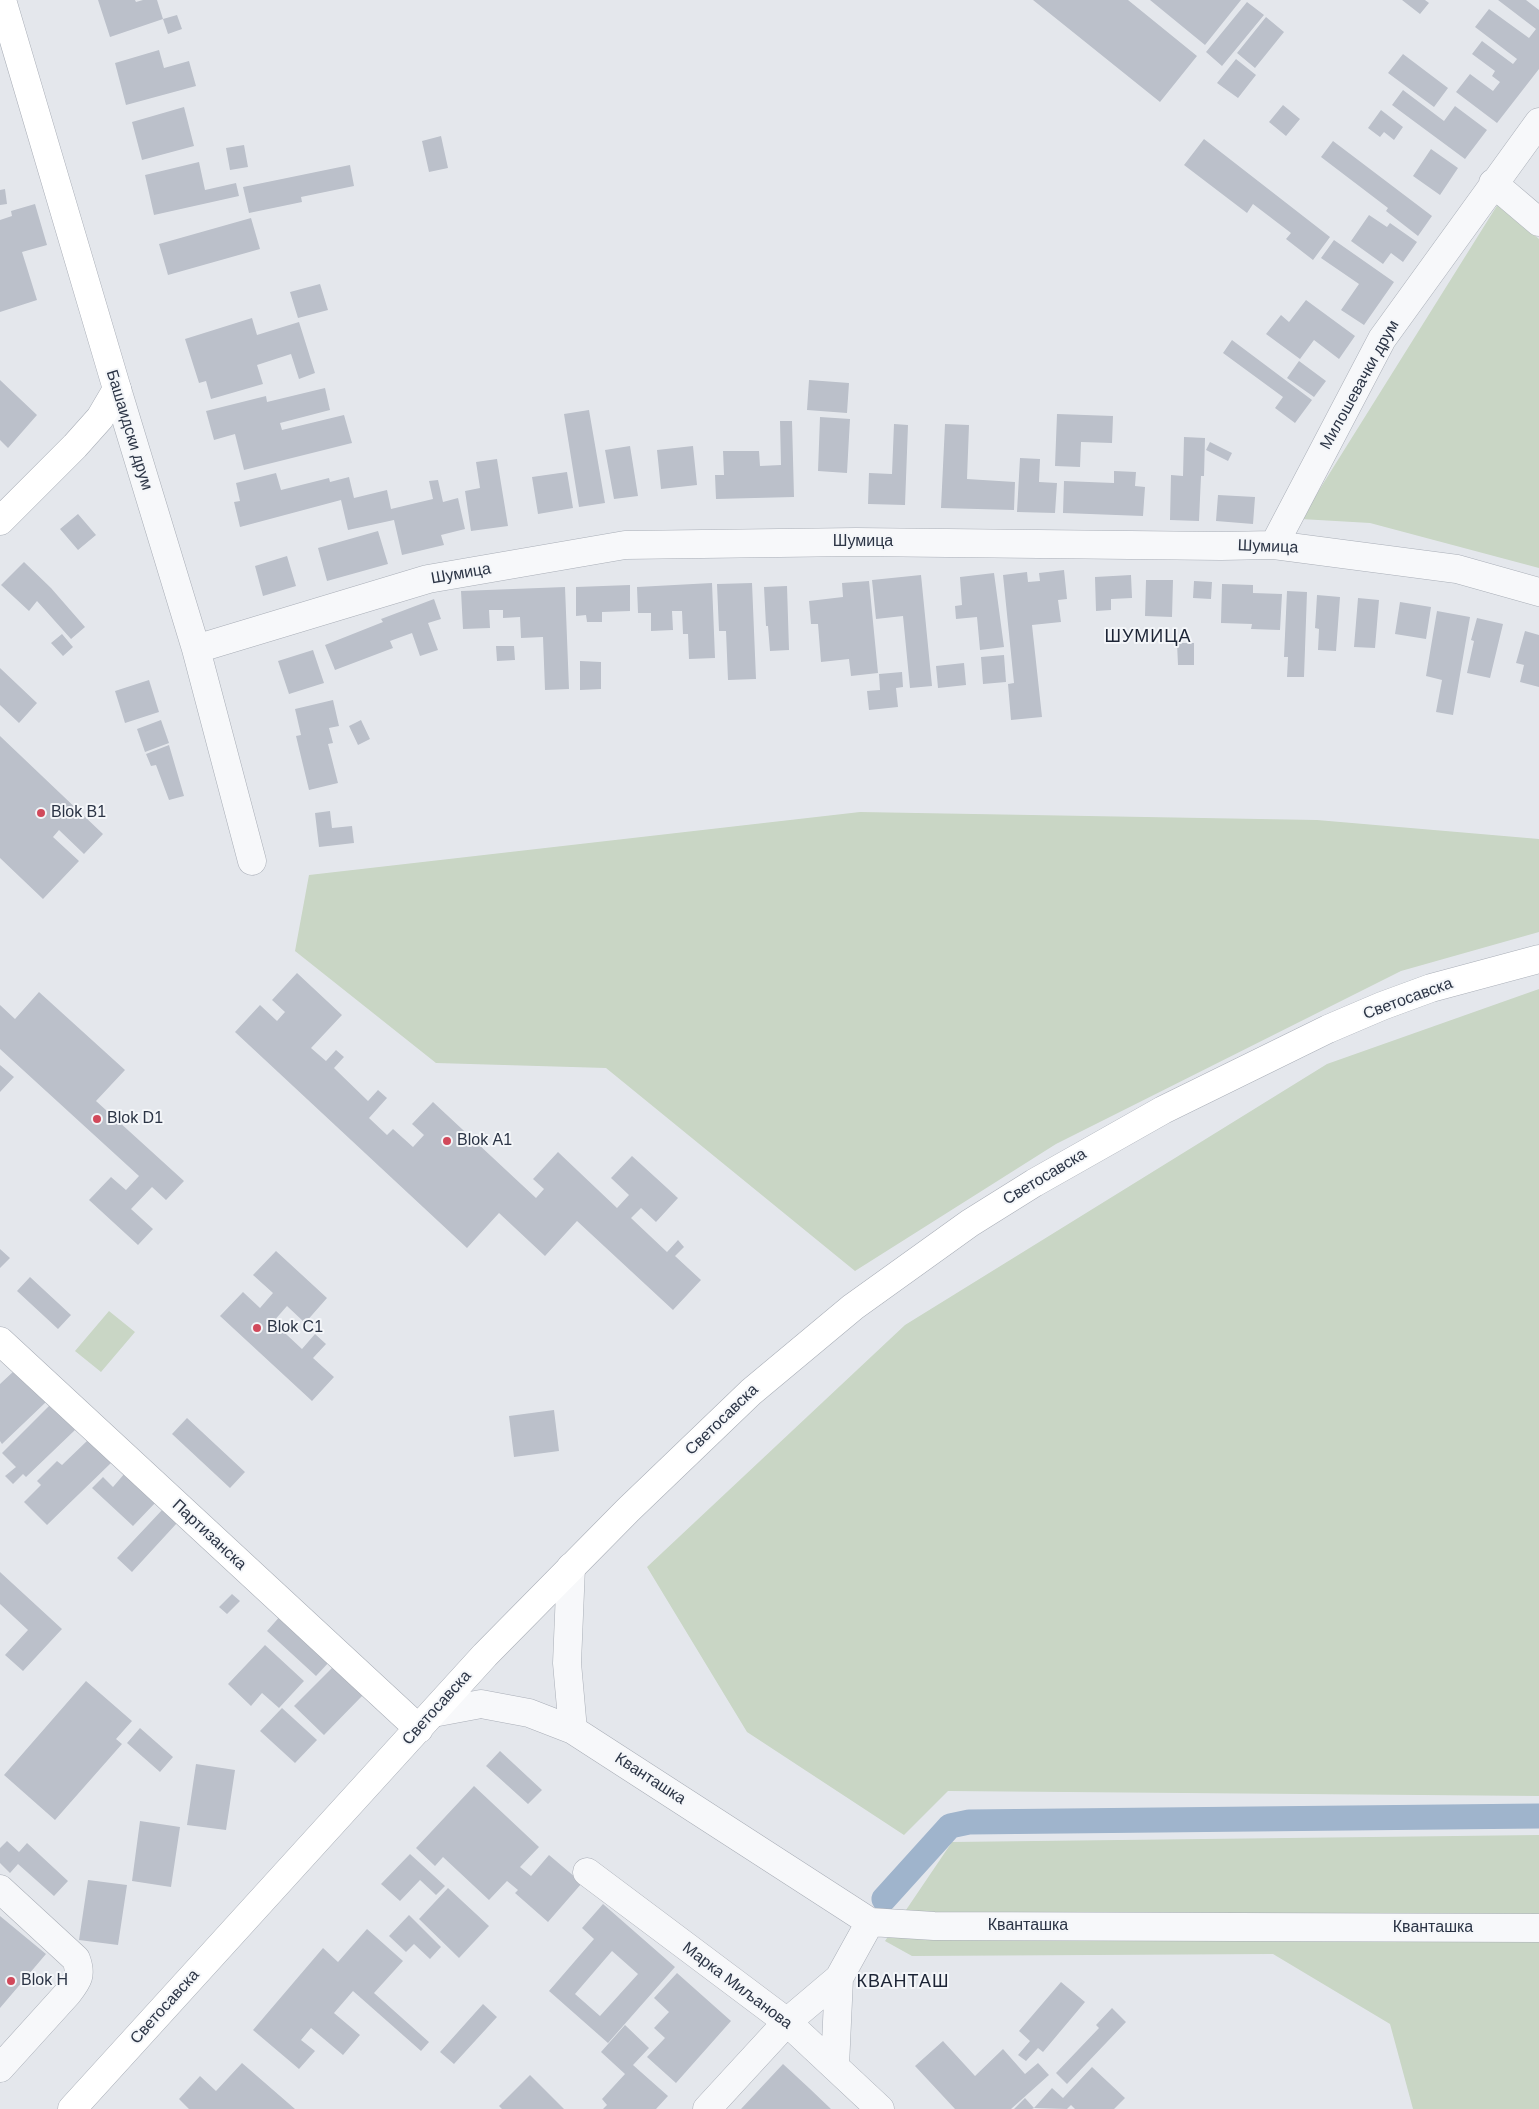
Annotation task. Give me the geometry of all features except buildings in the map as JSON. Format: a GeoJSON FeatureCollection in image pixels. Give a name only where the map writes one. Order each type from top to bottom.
{"type":"FeatureCollection","features":[{"type":"Feature","properties":{"kind":"main road","name":"Башаидски друм"},"geometry":{"type":"LineString","coordinates":[[2,0],[117,390]]}},
{"type":"Feature","properties":{"kind":"main road"},"geometry":{"type":"LineString","coordinates":[[0,521],[82,439],[100,418],[117,390]]}},
{"type":"Feature","properties":{"kind":"main road","name":"Светосавска"},"geometry":{"type":"LineString","coordinates":[[72,2109],[485,1655],[571,1567],[751,1392],[799,1350],[914,1262],[1010,1198],[1163,1110],[1328,1029],[1432,988],[1539,959]]}},
{"type":"Feature","properties":{"kind":"main road","name":"Партизанска"},"geometry":{"type":"LineString","coordinates":[[0,1341],[426,1721]]}},
{"type":"Feature","properties":{"kind":"street","name":"Милошевачки друм"},"geometry":{"type":"LineString","coordinates":[[1274,545],[1382,339],[1539,122]]}},
{"type":"Feature","properties":{"kind":"street"},"geometry":{"type":"LineString","coordinates":[[1493,184],[1539,222]]}},
{"type":"Feature","properties":{"kind":"street","name":"Башаидски друм"},"geometry":{"type":"LineString","coordinates":[[117,390],[196,649],[252,861]]}},
{"type":"Feature","properties":{"kind":"street","name":"Шумица"},"geometry":{"type":"LineString","coordinates":[[196,649],[428,579],[626,545],[856,542],[1274,545],[1457,569],[1539,592]]}},
{"type":"Feature","properties":{"kind":"street"},"geometry":{"type":"LineString","coordinates":[[571,1567],[567,1663],[573,1730]]}},
{"type":"Feature","properties":{"kind":"street","name":"Кванташка"},"geometry":{"type":"LineString","coordinates":[[426,1721],[481,1704],[529,1712],[573,1730],[870,1922],[944,1926],[1539,1928]]}},
{"type":"Feature","properties":{"kind":"street","name":"Марка Миљанова"},"geometry":{"type":"LineString","coordinates":[[587,1872],[787,2022],[880,2109]]}},
{"type":"Feature","properties":{"kind":"street"},"geometry":{"type":"LineString","coordinates":[[0,1889],[76,1959],[80,1970],[77,1982],[0,2068]]}},
{"type":"Feature","properties":{"kind":"street"},"geometry":{"type":"LineString","coordinates":[[707,2109],[787,2022],[839,1978],[870,1922]]}},
{"type":"Feature","properties":{"kind":"street"},"geometry":{"type":"LineString","coordinates":[[835,2066],[839,1978]]}},
{"type":"Feature","properties":{"kind":"green space"},"geometry":{"type":"Polygon","coordinates":[[[1498,204],[1539,239],[1539,568],[1370,523],[1301,519],[1498,204]]]}},
{"type":"Feature","properties":{"kind":"green space"},"geometry":{"type":"Polygon","coordinates":[[[860,812],[1317,820],[1539,839],[1539,932],[1401,971],[1056,1144],[855,1271],[606,1068],[436,1063],[295,951],[309,875],[860,812]]]}},
{"type":"Feature","properties":{"kind":"green space"},"geometry":{"type":"Polygon","coordinates":[[[1539,989],[1539,1796],[948,1791],[904,1835],[747,1732],[647,1567],[905,1325],[1327,1064],[1539,989]]]}},
{"type":"Feature","properties":{"kind":"green space"},"geometry":{"type":"Polygon","coordinates":[[[109,1311],[135,1332],[101,1372],[75,1351],[109,1311]]]}},
{"type":"Feature","properties":{"kind":"green space"},"geometry":{"type":"Polygon","coordinates":[[[1539,1835],[1539,2109],[1413,2109],[1390,2024],[1273,1954],[912,1956],[885,1941],[952,1842],[1539,1835]]]}},
{"type":"Feature","properties":{"kind":"waterway"},"geometry":{"type":"LineString","coordinates":[[884,1899],[950,1826],[969,1822],[1539,1816]]}},
{"type":"Feature","properties":{"kind":"place","name":"Blok B1"},"geometry":{"type":"Point","coordinates":[41,813]}},
{"type":"Feature","properties":{"kind":"place","name":"Blok D1"},"geometry":{"type":"Point","coordinates":[97,1119]}},
{"type":"Feature","properties":{"kind":"place","name":"Blok A1"},"geometry":{"type":"Point","coordinates":[447,1141]}},
{"type":"Feature","properties":{"kind":"place","name":"Blok C1"},"geometry":{"type":"Point","coordinates":[257,1328]}},
{"type":"Feature","properties":{"kind":"place","name":"Blok H"},"geometry":{"type":"Point","coordinates":[11,1981]}},
{"type":"Feature","properties":{"kind":"district","name":"ШУМИЦА"},"geometry":{"type":"Point","coordinates":[1148,637]}},
{"type":"Feature","properties":{"kind":"district","name":"КВАНТАШ"},"geometry":{"type":"Point","coordinates":[903,1982]}}]}
